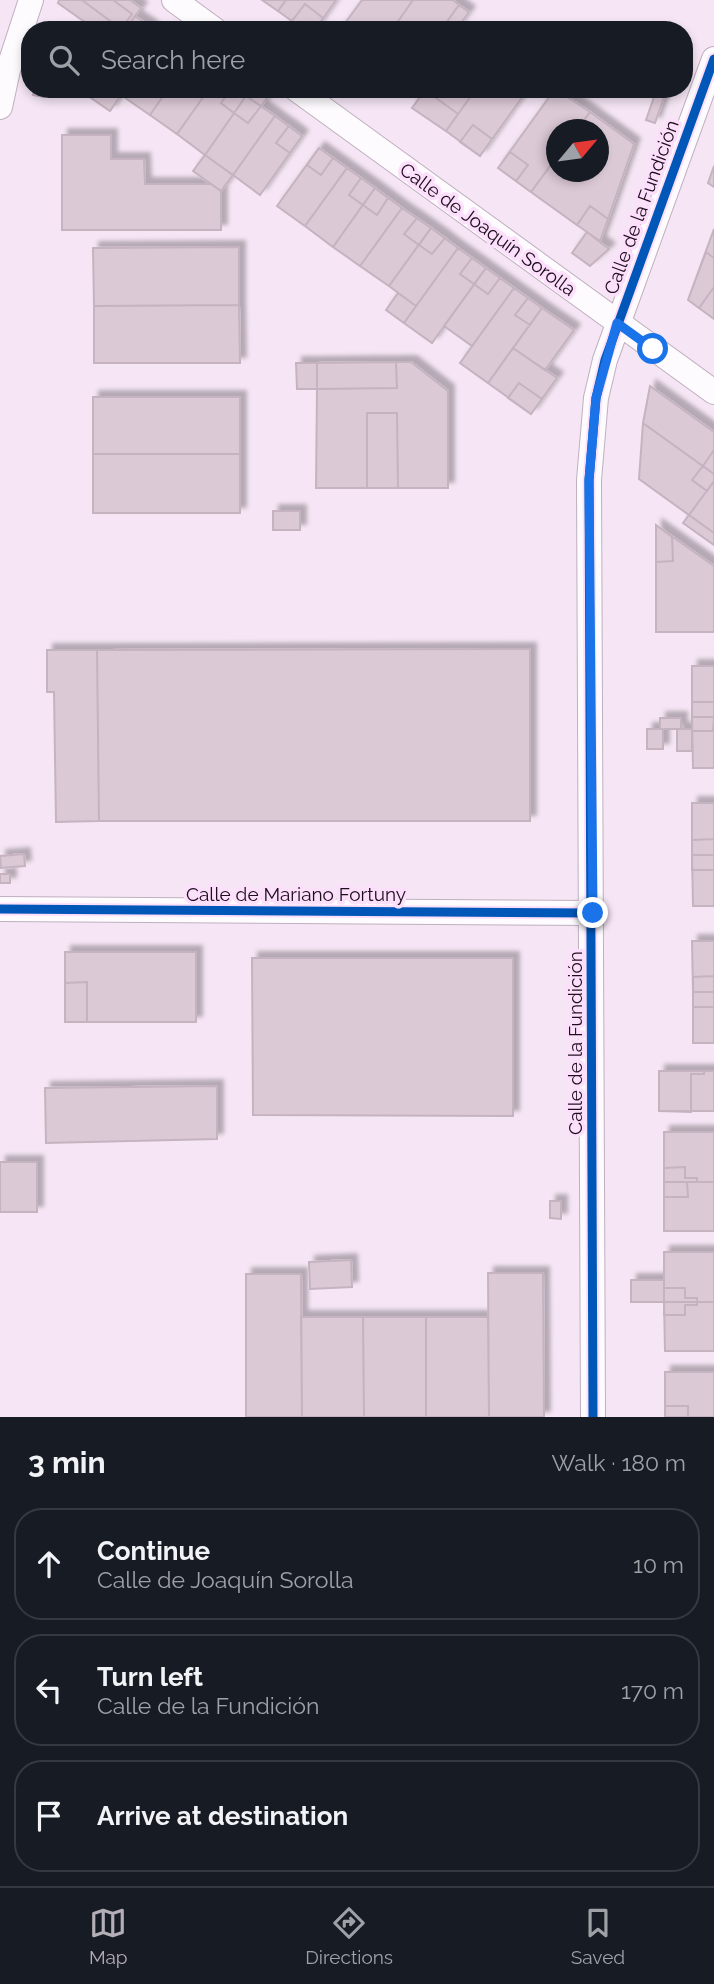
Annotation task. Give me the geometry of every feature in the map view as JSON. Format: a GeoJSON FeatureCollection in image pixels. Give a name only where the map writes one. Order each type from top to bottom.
{"type":"FeatureCollection","features":[{"type":"Feature","properties":{"kind":"street"},"geometry":{"type":"LineString","coordinates":[[24,21],[31,0]]}},
{"type":"Feature","properties":{"kind":"street"},"geometry":{"type":"LineString","coordinates":[[174,0],[203,21]]}},
{"type":"Feature","properties":{"kind":"street"},"geometry":{"type":"LineString","coordinates":[[0,107],[21,30]]}},
{"type":"Feature","properties":{"kind":"street","name":"Calle de la Fundición"},"geometry":{"type":"LineString","coordinates":[[593,1417],[593,913],[589,480],[596,398],[617,323],[714,60]]}},
{"type":"Feature","properties":{"kind":"street","name":"Calle de Joaquín Sorolla"},"geometry":{"type":"LineString","coordinates":[[308,98],[714,392]]}},
{"type":"Feature","properties":{"kind":"street","name":"Calle de Mariano Fortuny"},"geometry":{"type":"LineString","coordinates":[[0,909],[593,913]]}},
{"type":"Feature","properties":{"kind":"building"},"geometry":{"type":"Polygon","coordinates":[[[59,0],[130,0],[141,8],[132,21],[83,21],[58,3],[59,0]]]}},
{"type":"Feature","properties":{"kind":"building"},"geometry":{"type":"Polygon","coordinates":[[[82,0],[113,0],[132,14],[127,21],[110,21],[82,0]]]}},
{"type":"Feature","properties":{"kind":"building"},"geometry":{"type":"Polygon","coordinates":[[[262,0],[286,0],[278,11],[262,0]]]}},
{"type":"Feature","properties":{"kind":"building"},"geometry":{"type":"Polygon","coordinates":[[[286,0],[336,0],[321,21],[292,21],[278,11],[286,0]]]}},
{"type":"Feature","properties":{"kind":"building"},"geometry":{"type":"Polygon","coordinates":[[[362,0],[413,0],[398,21],[347,21],[362,0]]]}},
{"type":"Feature","properties":{"kind":"building"},"geometry":{"type":"Polygon","coordinates":[[[413,0],[453,0],[459,5],[447,21],[398,21],[413,0]]]}},
{"type":"Feature","properties":{"kind":"building"},"geometry":{"type":"Polygon","coordinates":[[[305,4],[323,18],[321,21],[292,21],[305,4]]]}},
{"type":"Feature","properties":{"kind":"building"},"geometry":{"type":"Polygon","coordinates":[[[459,5],[469,12],[462,21],[447,21],[459,5]]]}},
{"type":"Feature","properties":{"kind":"building"},"geometry":{"type":"Polygon","coordinates":[[[91,98],[119,98],[110,111],[91,98]]]}},
{"type":"Feature","properties":{"kind":"building"},"geometry":{"type":"Polygon","coordinates":[[[125,98],[162,98],[150,115],[125,98]]]}},
{"type":"Feature","properties":{"kind":"building"},"geometry":{"type":"Polygon","coordinates":[[[162,98],[203,98],[177,134],[150,115],[162,98]]]}},
{"type":"Feature","properties":{"kind":"building"},"geometry":{"type":"Polygon","coordinates":[[[203,98],[245,98],[205,155],[177,134],[203,98]]]}},
{"type":"Feature","properties":{"kind":"building"},"geometry":{"type":"Polygon","coordinates":[[[225,98],[245,98],[234,113],[221,103],[225,98]]]}},
{"type":"Feature","properties":{"kind":"building"},"geometry":{"type":"Polygon","coordinates":[[[245,98],[249,98],[275,116],[233,175],[205,155],[245,98]]]}},
{"type":"Feature","properties":{"kind":"building"},"geometry":{"type":"Polygon","coordinates":[[[245,98],[261,106],[248,123],[234,113],[245,98]]]}},
{"type":"Feature","properties":{"kind":"building"},"geometry":{"type":"Polygon","coordinates":[[[249,98],[267,98],[261,106],[249,98]]]}},
{"type":"Feature","properties":{"kind":"building"},"geometry":{"type":"Polygon","coordinates":[[[419,98],[470,98],[446,131],[412,108],[419,98]]]}},
{"type":"Feature","properties":{"kind":"building"},"geometry":{"type":"Polygon","coordinates":[[[419,98],[436,98],[458,114],[446,131],[412,108],[419,98]]]}},
{"type":"Feature","properties":{"kind":"building"},"geometry":{"type":"Polygon","coordinates":[[[470,98],[522,98],[480,156],[446,131],[470,98]]]}},
{"type":"Feature","properties":{"kind":"building"},"geometry":{"type":"Polygon","coordinates":[[[549,98],[569,98],[590,112],[585,119],[546,119],[546,172],[531,192],[498,168],[549,98]]]}},
{"type":"Feature","properties":{"kind":"building"},"geometry":{"type":"Polygon","coordinates":[[[654,98],[664,98],[655,123],[646,120],[654,98]]]}},
{"type":"Feature","properties":{"kind":"building"},"geometry":{"type":"Polygon","coordinates":[[[590,112],[600,119],[585,119],[590,112]]]}},
{"type":"Feature","properties":{"kind":"building"},"geometry":{"type":"Polygon","coordinates":[[[275,116],[302,136],[260,195],[233,175],[275,116]]]}},
{"type":"Feature","properties":{"kind":"building"},"geometry":{"type":"Polygon","coordinates":[[[473,125],[492,139],[480,156],[460,142],[473,125]]]}},
{"type":"Feature","properties":{"kind":"building"},"geometry":{"type":"Polygon","coordinates":[[[289,126],[302,136],[290,153],[276,143],[289,126]]]}},
{"type":"Feature","properties":{"kind":"building"},"geometry":{"type":"Polygon","coordinates":[[[609,126],[634,144],[608,219],[590,206],[577,225],[531,192],[546,172],[546,182],[609,182],[609,126]]]}},
{"type":"Feature","properties":{"kind":"building"},"geometry":{"type":"Polygon","coordinates":[[[62,135],[111,135],[111,159],[144,159],[145,184],[211,184],[221,191],[221,230],[62,230],[62,135]]]}},
{"type":"Feature","properties":{"kind":"building"},"geometry":{"type":"Polygon","coordinates":[[[319,148],[347,168],[305,226],[277,206],[319,148]]]}},
{"type":"Feature","properties":{"kind":"building"},"geometry":{"type":"Polygon","coordinates":[[[319,148],[333,158],[321,175],[307,165],[319,148]]]}},
{"type":"Feature","properties":{"kind":"building"},"geometry":{"type":"Polygon","coordinates":[[[510,152],[528,165],[516,181],[498,168],[510,152]]]}},
{"type":"Feature","properties":{"kind":"building"},"geometry":{"type":"Polygon","coordinates":[[[205,155],[233,175],[221,191],[193,171],[205,155]]]}},
{"type":"Feature","properties":{"kind":"building"},"geometry":{"type":"Polygon","coordinates":[[[714,166],[714,187],[708,183],[714,166]]]}},
{"type":"Feature","properties":{"kind":"building"},"geometry":{"type":"Polygon","coordinates":[[[347,168],[375,188],[333,247],[305,226],[347,168]]]}},
{"type":"Feature","properties":{"kind":"building"},"geometry":{"type":"Polygon","coordinates":[[[361,178],[375,188],[363,205],[349,195],[361,178]]]}},
{"type":"Feature","properties":{"kind":"building"},"geometry":{"type":"Polygon","coordinates":[[[375,188],[402,208],[360,266],[333,247],[375,188]]]}},
{"type":"Feature","properties":{"kind":"building"},"geometry":{"type":"Polygon","coordinates":[[[375,188],[388,198],[377,215],[363,205],[375,188]]]}},
{"type":"Feature","properties":{"kind":"building"},"geometry":{"type":"Polygon","coordinates":[[[590,206],[608,219],[600,241],[577,225],[590,206]]]}},
{"type":"Feature","properties":{"kind":"building"},"geometry":{"type":"Polygon","coordinates":[[[402,208],[431,228],[389,286],[360,266],[402,208]]]}},
{"type":"Feature","properties":{"kind":"building"},"geometry":{"type":"Polygon","coordinates":[[[417,218],[431,228],[419,245],[404,234],[417,218]]]}},
{"type":"Feature","properties":{"kind":"building"},"geometry":{"type":"Polygon","coordinates":[[[431,228],[458,248],[416,306],[389,286],[431,228]]]}},
{"type":"Feature","properties":{"kind":"building"},"geometry":{"type":"Polygon","coordinates":[[[431,228],[445,238],[432,254],[419,245],[431,228]]]}},
{"type":"Feature","properties":{"kind":"building"},"geometry":{"type":"Polygon","coordinates":[[[714,229],[714,319],[688,300],[714,229]]]}},
{"type":"Feature","properties":{"kind":"building"},"geometry":{"type":"Polygon","coordinates":[[[587,232],[609,249],[590,266],[572,253],[587,232]]]}},
{"type":"Feature","properties":{"kind":"building"},"geometry":{"type":"Polygon","coordinates":[[[239,247],[239,305],[94,306],[93,248],[239,247]]]}},
{"type":"Feature","properties":{"kind":"building"},"geometry":{"type":"Polygon","coordinates":[[[458,248],[486,268],[432,343],[404,323],[458,248]]]}},
{"type":"Feature","properties":{"kind":"building"},"geometry":{"type":"Polygon","coordinates":[[[706,252],[714,258],[714,287],[699,308],[688,300],[706,252]]]}},
{"type":"Feature","properties":{"kind":"building"},"geometry":{"type":"Polygon","coordinates":[[[472,258],[486,268],[474,284],[460,274],[472,258]]]}},
{"type":"Feature","properties":{"kind":"building"},"geometry":{"type":"Polygon","coordinates":[[[486,268],[514,288],[472,346],[444,326],[486,268]]]}},
{"type":"Feature","properties":{"kind":"building"},"geometry":{"type":"Polygon","coordinates":[[[486,268],[500,278],[488,294],[474,284],[486,268]]]}},
{"type":"Feature","properties":{"kind":"building"},"geometry":{"type":"Polygon","coordinates":[[[514,288],[542,308],[488,383],[460,363],[514,288]]]}},
{"type":"Feature","properties":{"kind":"building"},"geometry":{"type":"Polygon","coordinates":[[[398,293],[416,306],[404,323],[386,310],[398,293]]]}},
{"type":"Feature","properties":{"kind":"building"},"geometry":{"type":"Polygon","coordinates":[[[528,298],[542,308],[530,325],[515,315],[528,298]]]}},
{"type":"Feature","properties":{"kind":"building"},"geometry":{"type":"Polygon","coordinates":[[[239,305],[240,363],[94,363],[94,306],[239,305]]]}},
{"type":"Feature","properties":{"kind":"building"},"geometry":{"type":"Polygon","coordinates":[[[542,308],[574,330],[545,370],[513,348],[542,308]]]}},
{"type":"Feature","properties":{"kind":"building"},"geometry":{"type":"Polygon","coordinates":[[[513,348],[557,378],[531,414],[488,383],[513,348]]]}},
{"type":"Feature","properties":{"kind":"building"},"geometry":{"type":"Polygon","coordinates":[[[396,362],[411,362],[448,391],[448,488],[316,488],[317,389],[397,388],[396,362]]]}},
{"type":"Feature","properties":{"kind":"building"},"geometry":{"type":"Polygon","coordinates":[[[396,362],[397,388],[317,389],[317,363],[396,362]]]}},
{"type":"Feature","properties":{"kind":"building"},"geometry":{"type":"Polygon","coordinates":[[[296,363],[317,363],[317,389],[297,389],[296,363]]]}},
{"type":"Feature","properties":{"kind":"building"},"geometry":{"type":"Polygon","coordinates":[[[519,383],[542,399],[531,414],[508,398],[519,383]]]}},
{"type":"Feature","properties":{"kind":"building"},"geometry":{"type":"Polygon","coordinates":[[[650,386],[714,432],[714,474],[643,423],[650,386]]]}},
{"type":"Feature","properties":{"kind":"building"},"geometry":{"type":"Polygon","coordinates":[[[93,397],[240,397],[240,454],[93,454],[93,397]]]}},
{"type":"Feature","properties":{"kind":"building"},"geometry":{"type":"Polygon","coordinates":[[[367,413],[397,413],[398,488],[367,488],[367,413]]]}},
{"type":"Feature","properties":{"kind":"building"},"geometry":{"type":"Polygon","coordinates":[[[643,423],[714,474],[714,481],[689,515],[639,479],[643,423]]]}},
{"type":"Feature","properties":{"kind":"building"},"geometry":{"type":"Polygon","coordinates":[[[714,450],[714,474],[703,466],[714,450]]]}},
{"type":"Feature","properties":{"kind":"building"},"geometry":{"type":"Polygon","coordinates":[[[93,454],[240,454],[240,513],[93,513],[93,454]]]}},
{"type":"Feature","properties":{"kind":"building"},"geometry":{"type":"Polygon","coordinates":[[[703,466],[714,474],[714,481],[707,491],[692,480],[703,466]]]}},
{"type":"Feature","properties":{"kind":"building"},"geometry":{"type":"Polygon","coordinates":[[[714,481],[714,533],[689,515],[714,481]]]}},
{"type":"Feature","properties":{"kind":"building"},"geometry":{"type":"Polygon","coordinates":[[[273,511],[300,511],[300,530],[273,530],[273,511]]]}},
{"type":"Feature","properties":{"kind":"building"},"geometry":{"type":"Polygon","coordinates":[[[689,515],[714,533],[714,545],[683,523],[689,515]]]}},
{"type":"Feature","properties":{"kind":"building"},"geometry":{"type":"Polygon","coordinates":[[[656,525],[714,566],[714,632],[656,632],[656,525]]]}},
{"type":"Feature","properties":{"kind":"building"},"geometry":{"type":"Polygon","coordinates":[[[656,525],[672,537],[673,561],[656,562],[656,525]]]}},
{"type":"Feature","properties":{"kind":"building"},"geometry":{"type":"Polygon","coordinates":[[[530,649],[530,821],[99,821],[97,650],[530,649]]]}},
{"type":"Feature","properties":{"kind":"building"},"geometry":{"type":"Polygon","coordinates":[[[47,650],[97,650],[99,821],[56,822],[54,692],[47,692],[47,650]]]}},
{"type":"Feature","properties":{"kind":"building"},"geometry":{"type":"Polygon","coordinates":[[[692,666],[714,666],[714,717],[692,717],[692,666]]]}},
{"type":"Feature","properties":{"kind":"building"},"geometry":{"type":"Polygon","coordinates":[[[692,702],[714,702],[714,717],[692,717],[692,702]]]}},
{"type":"Feature","properties":{"kind":"building"},"geometry":{"type":"Polygon","coordinates":[[[692,717],[714,717],[714,768],[693,768],[692,717]]]}},
{"type":"Feature","properties":{"kind":"building"},"geometry":{"type":"Polygon","coordinates":[[[692,717],[714,717],[713,731],[692,731],[692,717]]]}},
{"type":"Feature","properties":{"kind":"building"},"geometry":{"type":"Polygon","coordinates":[[[660,718],[681,718],[681,729],[660,729],[660,718]]]}},
{"type":"Feature","properties":{"kind":"building"},"geometry":{"type":"Polygon","coordinates":[[[647,729],[663,729],[663,749],[647,749],[647,729]]]}},
{"type":"Feature","properties":{"kind":"building"},"geometry":{"type":"Polygon","coordinates":[[[677,729],[692,729],[692,751],[677,751],[677,729]]]}},
{"type":"Feature","properties":{"kind":"building"},"geometry":{"type":"Polygon","coordinates":[[[692,803],[714,803],[714,855],[692,855],[692,803]]]}},
{"type":"Feature","properties":{"kind":"building"},"geometry":{"type":"Polygon","coordinates":[[[714,839],[714,855],[692,855],[692,840],[714,839]]]}},
{"type":"Feature","properties":{"kind":"building"},"geometry":{"type":"Polygon","coordinates":[[[24,854],[25,866],[1,868],[0,856],[24,854]]]}},
{"type":"Feature","properties":{"kind":"building"},"geometry":{"type":"Polygon","coordinates":[[[692,855],[714,855],[714,906],[693,906],[692,855]]]}},
{"type":"Feature","properties":{"kind":"building"},"geometry":{"type":"Polygon","coordinates":[[[692,855],[714,855],[714,870],[692,870],[692,855]]]}},
{"type":"Feature","properties":{"kind":"building"},"geometry":{"type":"Polygon","coordinates":[[[0,874],[10,874],[10,883],[0,883],[0,874]]]}},
{"type":"Feature","properties":{"kind":"building"},"geometry":{"type":"Polygon","coordinates":[[[692,941],[714,941],[714,992],[693,992],[692,941]]]}},
{"type":"Feature","properties":{"kind":"building"},"geometry":{"type":"Polygon","coordinates":[[[65,952],[196,952],[196,1022],[65,1022],[65,952]]]}},
{"type":"Feature","properties":{"kind":"building"},"geometry":{"type":"Polygon","coordinates":[[[252,958],[513,958],[513,1116],[253,1115],[252,958]]]}},
{"type":"Feature","properties":{"kind":"building"},"geometry":{"type":"Polygon","coordinates":[[[714,976],[714,992],[693,992],[693,977],[714,976]]]}},
{"type":"Feature","properties":{"kind":"building"},"geometry":{"type":"Polygon","coordinates":[[[87,982],[87,1022],[65,1022],[65,983],[87,982]]]}},
{"type":"Feature","properties":{"kind":"building"},"geometry":{"type":"Polygon","coordinates":[[[693,992],[714,992],[714,1043],[693,1043],[693,992]]]}},
{"type":"Feature","properties":{"kind":"building"},"geometry":{"type":"Polygon","coordinates":[[[693,992],[714,992],[714,1007],[693,1007],[693,992]]]}},
{"type":"Feature","properties":{"kind":"building"},"geometry":{"type":"Polygon","coordinates":[[[659,1071],[714,1071],[714,1111],[659,1111],[659,1071]]]}},
{"type":"Feature","properties":{"kind":"building"},"geometry":{"type":"Polygon","coordinates":[[[659,1071],[704,1071],[704,1074],[691,1074],[691,1112],[659,1111],[659,1071]]]}},
{"type":"Feature","properties":{"kind":"building"},"geometry":{"type":"Polygon","coordinates":[[[217,1086],[217,1139],[46,1143],[45,1088],[217,1086]]]}},
{"type":"Feature","properties":{"kind":"building"},"geometry":{"type":"Polygon","coordinates":[[[664,1132],[714,1132],[714,1182],[664,1182],[664,1132]]]}},
{"type":"Feature","properties":{"kind":"building"},"geometry":{"type":"Polygon","coordinates":[[[0,1162],[37,1162],[37,1212],[0,1212],[0,1162]]]}},
{"type":"Feature","properties":{"kind":"building"},"geometry":{"type":"Polygon","coordinates":[[[685,1167],[685,1178],[697,1178],[697,1182],[664,1182],[664,1168],[685,1167]]]}},
{"type":"Feature","properties":{"kind":"building"},"geometry":{"type":"Polygon","coordinates":[[[664,1182],[714,1182],[714,1231],[664,1231],[664,1182]]]}},
{"type":"Feature","properties":{"kind":"building"},"geometry":{"type":"Polygon","coordinates":[[[664,1182],[687,1182],[688,1197],[664,1197],[664,1182]]]}},
{"type":"Feature","properties":{"kind":"building"},"geometry":{"type":"Polygon","coordinates":[[[550,1201],[561,1201],[561,1219],[550,1218],[550,1201]]]}},
{"type":"Feature","properties":{"kind":"building"},"geometry":{"type":"Polygon","coordinates":[[[664,1252],[714,1252],[714,1302],[664,1302],[664,1252]]]}},
{"type":"Feature","properties":{"kind":"building"},"geometry":{"type":"Polygon","coordinates":[[[351,1260],[352,1287],[310,1289],[309,1262],[351,1260]]]}},
{"type":"Feature","properties":{"kind":"building"},"geometry":{"type":"Polygon","coordinates":[[[488,1273],[543,1273],[544,1417],[489,1417],[488,1273]]]}},
{"type":"Feature","properties":{"kind":"building"},"geometry":{"type":"Polygon","coordinates":[[[246,1274],[301,1274],[302,1417],[246,1417],[246,1274]]]}},
{"type":"Feature","properties":{"kind":"building"},"geometry":{"type":"Polygon","coordinates":[[[631,1280],[664,1280],[664,1302],[631,1302],[631,1280]]]}},
{"type":"Feature","properties":{"kind":"building"},"geometry":{"type":"Polygon","coordinates":[[[664,1288],[685,1288],[685,1298],[697,1298],[697,1302],[664,1302],[664,1288]]]}},
{"type":"Feature","properties":{"kind":"building"},"geometry":{"type":"Polygon","coordinates":[[[664,1302],[714,1302],[714,1351],[665,1351],[664,1302]]]}},
{"type":"Feature","properties":{"kind":"building"},"geometry":{"type":"Polygon","coordinates":[[[664,1302],[697,1302],[697,1305],[685,1305],[685,1315],[664,1315],[664,1302]]]}},
{"type":"Feature","properties":{"kind":"building"},"geometry":{"type":"Polygon","coordinates":[[[301,1317],[363,1317],[364,1417],[302,1417],[301,1317]]]}},
{"type":"Feature","properties":{"kind":"building"},"geometry":{"type":"Polygon","coordinates":[[[363,1317],[426,1317],[426,1417],[364,1417],[363,1317]]]}},
{"type":"Feature","properties":{"kind":"building"},"geometry":{"type":"Polygon","coordinates":[[[426,1317],[488,1317],[489,1417],[426,1417],[426,1317]]]}},
{"type":"Feature","properties":{"kind":"building"},"geometry":{"type":"Polygon","coordinates":[[[665,1372],[714,1372],[714,1417],[665,1417],[665,1372]]]}},
{"type":"Feature","properties":{"kind":"building"},"geometry":{"type":"Polygon","coordinates":[[[665,1406],[688,1406],[688,1417],[665,1417],[665,1406]]]}},
{"type":"Feature","properties":{"kind":"cycle path"},"geometry":{"type":"LineString","coordinates":[[593,1417],[589,480],[596,398],[605,360],[714,59]]}},
{"type":"Feature","properties":{"kind":"cycle path"},"geometry":{"type":"LineString","coordinates":[[0,909],[593,913]]}},
{"type":"Feature","properties":{"kind":"route"},"geometry":{"type":"LineString","coordinates":[[593,913],[589,480],[596,398],[617,323],[653,349]]}}]}
